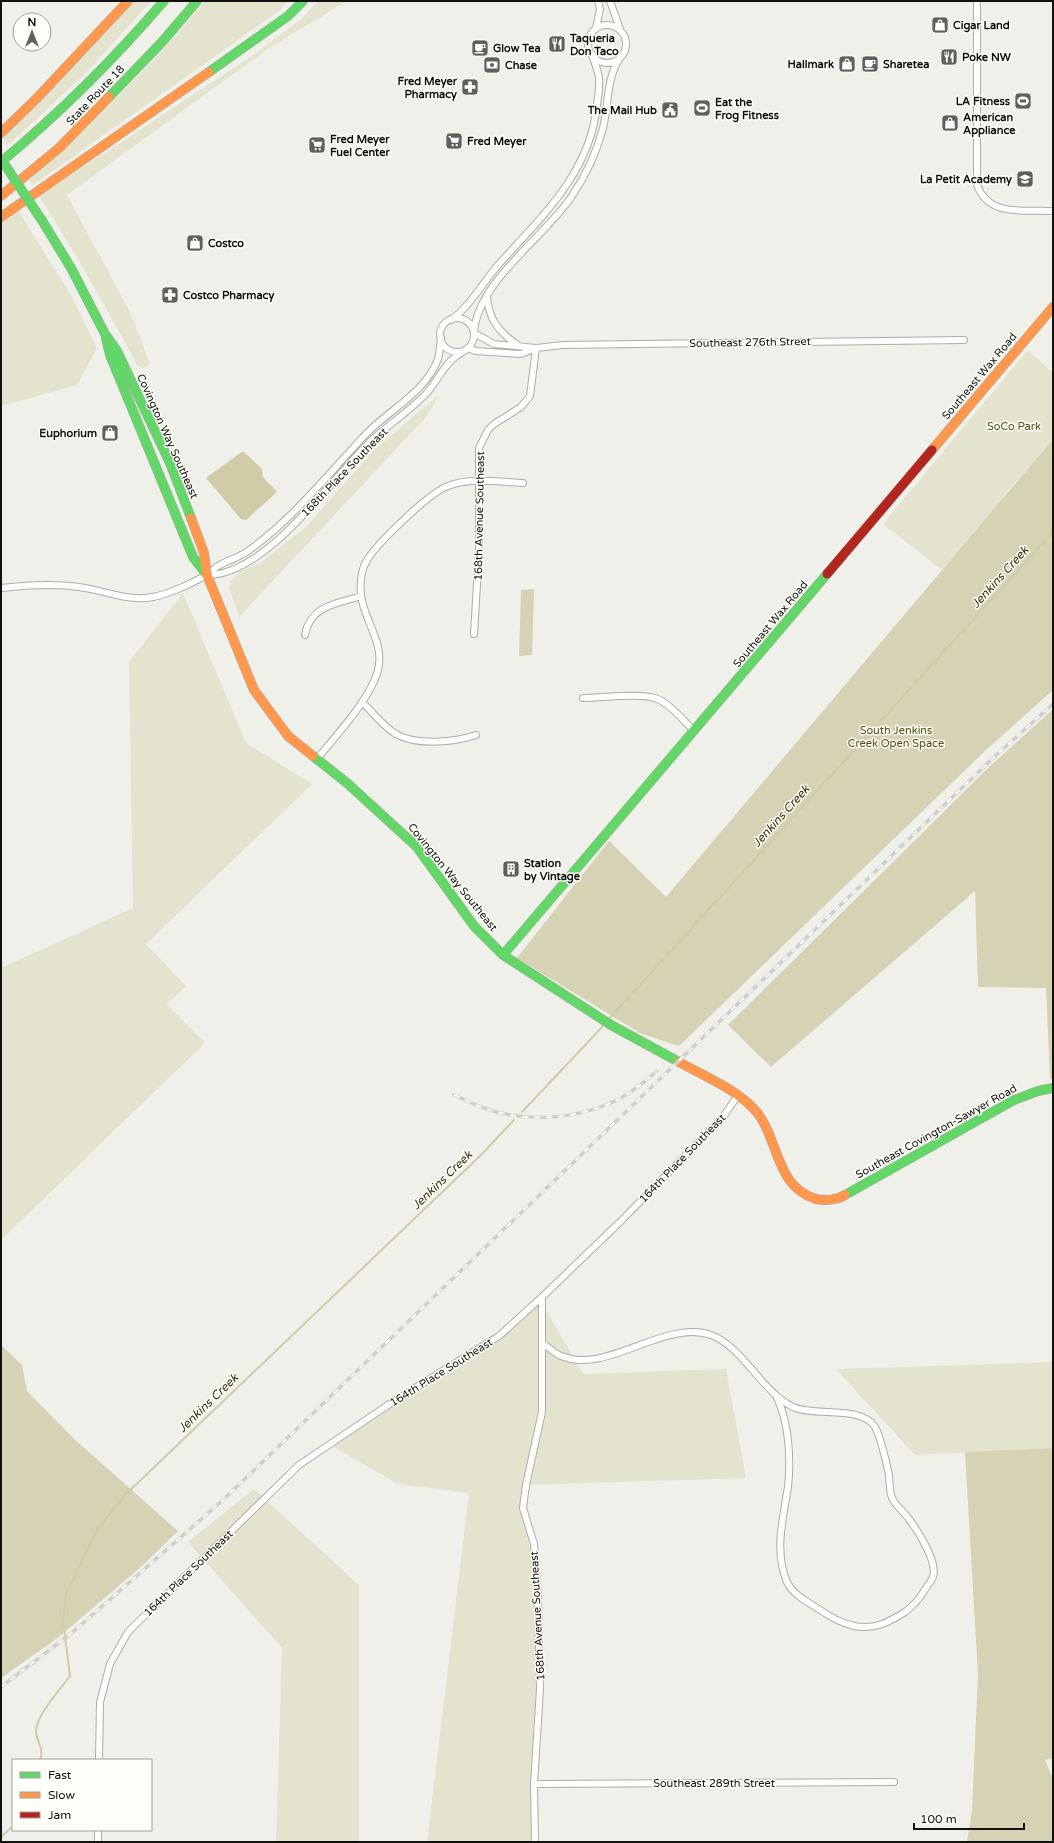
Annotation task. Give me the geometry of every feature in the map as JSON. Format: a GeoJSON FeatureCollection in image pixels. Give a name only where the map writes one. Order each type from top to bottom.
{"type":"FeatureCollection","features":[{"type":"Feature","properties":{"kind":"main road"},"geometry":{"type":"LineString","coordinates":[[1,133],[38,97],[128,1]]}},
{"type":"Feature","properties":{"kind":"main road","name":"State Route 18"},"geometry":{"type":"LineString","coordinates":[[1,162],[46,124],[112,60],[164,1]]}},
{"type":"Feature","properties":{"kind":"main road","name":"State Route 18"},"geometry":{"type":"LineString","coordinates":[[1,196],[59,148],[162,42],[198,1]]}},
{"type":"Feature","properties":{"kind":"main road"},"geometry":{"type":"LineString","coordinates":[[1,217],[255,40],[288,16],[303,1]]}},
{"type":"Feature","properties":{"kind":"main road","name":"Covington Way Southeast"},"geometry":{"type":"LineString","coordinates":[[1,159],[71,268],[105,334],[117,351],[170,463],[204,553],[207,575]]}},
{"type":"Feature","properties":{"kind":"main road","name":"Southeast Wax Road"},"geometry":{"type":"LineString","coordinates":[[503,955],[1053,307]]}},
{"type":"Feature","properties":{"kind":"main road","name":"Covington Way Southeast"},"geometry":{"type":"LineString","coordinates":[[105,334],[110,355],[138,424],[194,557],[207,575],[254,690],[288,736],[316,760],[347,783],[400,830],[416,847],[474,926],[503,955],[610,1025],[738,1095],[754,1108],[762,1118],[782,1169],[799,1191],[814,1199],[832,1200]]}},
{"type":"Feature","properties":{"kind":"main road"},"geometry":{"type":"LineString","coordinates":[[138,424],[141,422],[146,423],[156,445],[170,463]]}},
{"type":"Feature","properties":{"kind":"main road","name":"Southeast Covington-Sawyer Road"},"geometry":{"type":"LineString","coordinates":[[832,1200],[850,1193],[1014,1100],[1038,1091],[1053,1088]]}},
{"type":"Feature","properties":{"kind":"street"},"geometry":{"type":"LineString","coordinates":[[596,28],[600,9],[598,1]]}},
{"type":"Feature","properties":{"kind":"street"},"geometry":{"type":"LineString","coordinates":[[610,1],[620,29],[626,39],[626,44],[623,54],[613,68],[610,78],[603,128],[592,160],[571,198],[506,271],[487,295],[477,311],[473,341],[468,348],[458,352],[453,352],[445,347],[441,338],[443,327],[468,306],[483,283],[560,195],[578,168],[586,150],[596,113],[599,78],[592,54],[589,49],[588,40],[596,28],[608,25],[620,29]]}},
{"type":"Feature","properties":{"kind":"street"},"geometry":{"type":"LineString","coordinates":[[977,1],[976,177],[978,185],[983,196],[996,206],[1005,209],[1053,211]]}},
{"type":"Feature","properties":{"kind":"street"},"geometry":{"type":"LineString","coordinates":[[592,54],[598,60],[603,62],[609,62],[620,58]]}},
{"type":"Feature","properties":{"kind":"street","name":"Southeast 276th Street"},"geometry":{"type":"LineString","coordinates":[[487,295],[490,315],[494,323],[503,334],[520,346]]}},
{"type":"Feature","properties":{"kind":"street"},"geometry":{"type":"LineString","coordinates":[[450,320],[465,320],[472,327],[474,332]]}},
{"type":"Feature","properties":{"kind":"street","name":"Southeast 276th Street"},"geometry":{"type":"LineString","coordinates":[[474,332],[494,344],[536,348],[563,345],[964,340]]}},
{"type":"Feature","properties":{"kind":"street","name":"168th Place Southeast"},"geometry":{"type":"LineString","coordinates":[[1,588],[30,585],[62,585],[93,589],[129,598],[144,598],[161,595],[207,575],[217,566],[247,552],[272,532],[367,433],[401,406],[416,391],[433,369],[438,359],[441,338]]}},
{"type":"Feature","properties":{"kind":"street","name":"Southeast 276th Street"},"geometry":{"type":"LineString","coordinates":[[468,348],[475,351],[521,354],[536,348]]}},
{"type":"Feature","properties":{"kind":"street","name":"168th Place Southeast"},"geometry":{"type":"LineString","coordinates":[[207,575],[219,575],[238,567],[261,553],[282,536],[374,438],[410,410],[426,394],[450,361],[468,348]]}},
{"type":"Feature","properties":{"kind":"street","name":"168th Avenue Southeast"},"geometry":{"type":"LineString","coordinates":[[474,634],[479,551],[479,448],[484,436],[494,424],[521,407],[530,396],[536,348]]}},
{"type":"Feature","properties":{"kind":"street"},"geometry":{"type":"LineString","coordinates":[[316,760],[362,702],[374,683],[380,661],[379,648],[361,596],[361,584],[366,562],[382,541],[421,504],[447,486],[460,483],[480,482],[524,483]]}},
{"type":"Feature","properties":{"kind":"street"},"geometry":{"type":"LineString","coordinates":[[306,635],[311,618],[324,608],[361,596]]}},
{"type":"Feature","properties":{"kind":"street"},"geometry":{"type":"LineString","coordinates":[[583,698],[640,696],[659,700],[668,706],[694,731]]}},
{"type":"Feature","properties":{"kind":"street"},"geometry":{"type":"LineString","coordinates":[[362,702],[397,734],[414,740],[450,741],[462,740],[476,735]]}},
{"type":"Feature","properties":{"kind":"street","name":"164th Place Southeast"},"geometry":{"type":"LineString","coordinates":[[99,1759],[100,1702],[110,1664],[128,1632],[299,1465],[388,1405],[499,1336],[621,1222],[723,1117],[738,1095]]}},
{"type":"Feature","properties":{"kind":"street","name":"168th Avenue Southeast"},"geometry":{"type":"LineString","coordinates":[[535,1842],[534,1784],[540,1690],[538,1598],[534,1544],[523,1508],[526,1485],[542,1412],[542,1297]]}},
{"type":"Feature","properties":{"kind":"street"},"geometry":{"type":"LineString","coordinates":[[542,1343],[561,1356],[587,1361],[685,1332],[712,1335],[726,1343],[764,1382],[777,1398],[784,1411],[789,1471],[780,1533],[782,1561],[786,1581],[790,1588],[800,1597],[837,1621],[865,1628],[888,1622],[917,1603],[934,1576],[933,1561],[910,1521],[892,1498],[889,1474],[875,1426],[866,1419],[853,1414],[814,1413],[795,1408],[777,1398]]}},
{"type":"Feature","properties":{"kind":"street","name":"Southeast 289th Street"},"geometry":{"type":"LineString","coordinates":[[534,1784],[894,1782]]}},
{"type":"Feature","properties":{"kind":"street"},"geometry":{"type":"LineString","coordinates":[[98,1831],[98,1842]]}},
{"type":"Feature","properties":{"kind":"green space"},"geometry":{"type":"Polygon","coordinates":[[[131,1],[151,1],[85,74],[7,146],[3,138],[131,1]]]}},
{"type":"Feature","properties":{"kind":"green space"},"geometry":{"type":"Polygon","coordinates":[[[205,1],[289,1],[280,10],[33,185],[29,180],[120,94],[164,49],[205,1]]]}},
{"type":"Feature","properties":{"kind":"green space"},"geometry":{"type":"Polygon","coordinates":[[[318,1],[347,1],[269,48],[67,195],[131,314],[150,364],[143,368],[137,366],[87,275],[39,196],[249,58],[300,20],[318,1]]]}},
{"type":"Feature","properties":{"kind":"green space"},"geometry":{"type":"Polygon","coordinates":[[[18,210],[72,297],[97,348],[77,385],[1,406],[1,223],[18,210]]]}},
{"type":"Feature","properties":{"kind":"green space","name":"South Jenkins Creek Open Space"},"geometry":{"type":"Polygon","coordinates":[[[1028,350],[1053,373],[1053,439],[1005,494],[969,766],[679,1046],[640,1033],[517,958],[609,841],[666,897],[942,570],[883,524],[1028,350]]]}},
{"type":"Feature","properties":{"kind":"green space"},"geometry":{"type":"Polygon","coordinates":[[[439,395],[426,417],[239,617],[229,587],[231,581],[239,572],[259,564],[307,526],[375,449],[439,395]]]}},
{"type":"Feature","properties":{"kind":"green space","name":"South Jenkins Creek Open Space"},"geometry":{"type":"Polygon","coordinates":[[[1053,439],[1053,690],[985,751],[679,1046],[640,1033],[517,958],[609,841],[666,897],[1053,439]]]}},
{"type":"Feature","properties":{"kind":"green space"},"geometry":{"type":"Polygon","coordinates":[[[534,589],[532,655],[519,656],[521,590],[534,589]]]}},
{"type":"Feature","properties":{"kind":"green space"},"geometry":{"type":"Polygon","coordinates":[[[183,593],[246,743],[312,784],[146,944],[186,986],[167,1004],[205,1043],[1,1240],[1,968],[133,908],[129,662],[183,593]]]}},
{"type":"Feature","properties":{"kind":"green space"},"geometry":{"type":"Polygon","coordinates":[[[1053,709],[1053,1079],[1050,1079],[1046,988],[978,987],[975,891],[771,1067],[728,1025],[987,769],[1053,709]]]}},
{"type":"Feature","properties":{"kind":"green space"},"geometry":{"type":"Polygon","coordinates":[[[542,1303],[583,1374],[726,1369],[746,1478],[526,1485],[523,1508],[538,1598],[537,1842],[427,1842],[469,1493],[398,1484],[329,1444],[542,1303]]]}},
{"type":"Feature","properties":{"kind":"green space"},"geometry":{"type":"Polygon","coordinates":[[[1,1345],[22,1365],[27,1391],[74,1439],[178,1531],[142,1566],[59,1637],[1,1678],[1,1345]]]}},
{"type":"Feature","properties":{"kind":"green space"},"geometry":{"type":"Polygon","coordinates":[[[1053,1362],[1053,1448],[915,1455],[836,1369],[1053,1362]]]}},
{"type":"Feature","properties":{"kind":"green space"},"geometry":{"type":"Polygon","coordinates":[[[1053,1448],[1053,1758],[1045,1760],[1053,1779],[1053,1842],[967,1842],[972,1810],[978,1675],[965,1452],[1053,1448]]]}},
{"type":"Feature","properties":{"kind":"green space"},"geometry":{"type":"Polygon","coordinates":[[[254,1489],[359,1585],[359,1842],[276,1842],[282,1648],[188,1542],[254,1489]]]}},
{"type":"Feature","properties":{"kind":"shaded area"},"geometry":{"type":"Polygon","coordinates":[[[243,451],[262,469],[263,477],[277,492],[246,520],[241,519],[206,478],[243,451]]]}},
{"type":"Feature","properties":{"kind":"waterway","name":"Jenkins Creek"},"geometry":{"type":"LineString","coordinates":[[608,1020],[1053,532]]}},
{"type":"Feature","properties":{"kind":"waterway","name":"Jenkins Creek"},"geometry":{"type":"LineString","coordinates":[[522,1112],[605,1024]]}},
{"type":"Feature","properties":{"kind":"waterway","name":"Jenkins Creek"},"geometry":{"type":"LineString","coordinates":[[40,1759],[41,1752],[36,1733],[39,1719],[70,1676],[63,1620],[66,1594],[97,1530],[124,1496],[480,1156],[514,1120]]}},
{"type":"Feature","properties":{"kind":"waterway","name":"Jenkins Creek"},"geometry":{"type":"LineString","coordinates":[[1,1837],[12,1827]]}},
{"type":"Feature","properties":{"kind":"railway"},"geometry":{"type":"LineString","coordinates":[[1,1687],[73,1632],[223,1500],[993,758],[1053,704]]}},
{"type":"Feature","properties":{"kind":"railway"},"geometry":{"type":"LineString","coordinates":[[454,1095],[480,1107],[500,1113],[532,1117],[565,1116],[581,1113],[613,1102],[625,1096],[657,1071]]}},
{"type":"Feature","properties":{"kind":"traffic: fast"},"geometry":{"type":"LineString","coordinates":[[1,162],[86,85],[126,44],[164,1]]}},
{"type":"Feature","properties":{"kind":"traffic: fast"},"geometry":{"type":"LineString","coordinates":[[109,97],[162,42],[197,1]]}},
{"type":"Feature","properties":{"kind":"traffic: fast"},"geometry":{"type":"LineString","coordinates":[[209,72],[288,16],[303,1]]}},
{"type":"Feature","properties":{"kind":"traffic: fast"},"geometry":{"type":"LineString","coordinates":[[1,159],[43,222]]}},
{"type":"Feature","properties":{"kind":"traffic: fast"},"geometry":{"type":"LineString","coordinates":[[43,222],[71,268],[105,334],[117,351],[170,463],[191,518]]}},
{"type":"Feature","properties":{"kind":"traffic: fast"},"geometry":{"type":"LineString","coordinates":[[106,338],[110,355],[193,557],[206,574]]}},
{"type":"Feature","properties":{"kind":"traffic: fast"},"geometry":{"type":"LineString","coordinates":[[503,955],[827,574]]}},
{"type":"Feature","properties":{"kind":"traffic: fast"},"geometry":{"type":"LineString","coordinates":[[313,756],[347,783],[417,847],[474,926],[503,955],[611,1025],[679,1062]]}},
{"type":"Feature","properties":{"kind":"traffic: fast"},"geometry":{"type":"LineString","coordinates":[[845,1195],[1014,1100],[1038,1091],[1053,1088]]}},
{"type":"Feature","properties":{"kind":"traffic: slow"},"geometry":{"type":"LineString","coordinates":[[1,133],[38,97],[128,1]]}},
{"type":"Feature","properties":{"kind":"traffic: slow"},"geometry":{"type":"LineString","coordinates":[[1,217],[209,72]]}},
{"type":"Feature","properties":{"kind":"traffic: slow"},"geometry":{"type":"LineString","coordinates":[[1,196],[59,148],[109,97]]}},
{"type":"Feature","properties":{"kind":"traffic: slow"},"geometry":{"type":"LineString","coordinates":[[932,450],[1053,307]]}},
{"type":"Feature","properties":{"kind":"traffic: slow"},"geometry":{"type":"LineString","coordinates":[[191,518],[204,553],[207,575],[254,690],[288,736],[313,756]]}},
{"type":"Feature","properties":{"kind":"traffic: slow"},"geometry":{"type":"LineString","coordinates":[[679,1062],[738,1095],[754,1109],[768,1132],[785,1172],[792,1184],[802,1193],[816,1199],[823,1200],[831,1200],[845,1195]]}},
{"type":"Feature","properties":{"kind":"traffic: jam"},"geometry":{"type":"LineString","coordinates":[[827,574],[932,450]]}},
{"type":"Feature","properties":{"kind":"place","name":"Cigar Land"},"geometry":{"type":"Point","coordinates":[940,25]}},
{"type":"Feature","properties":{"kind":"place","name":"Taqueria Don Taco"},"geometry":{"type":"Point","coordinates":[557,44]}},
{"type":"Feature","properties":{"kind":"place","name":"Glow Tea"},"geometry":{"type":"Point","coordinates":[480,48]}},
{"type":"Feature","properties":{"kind":"place","name":"Poke NW"},"geometry":{"type":"Point","coordinates":[949,57]}},
{"type":"Feature","properties":{"kind":"place","name":"Hallmark"},"geometry":{"type":"Point","coordinates":[847,64]}},
{"type":"Feature","properties":{"kind":"place","name":"Sharetea"},"geometry":{"type":"Point","coordinates":[870,64]}},
{"type":"Feature","properties":{"kind":"place","name":"Chase"},"geometry":{"type":"Point","coordinates":[492,65]}},
{"type":"Feature","properties":{"kind":"place","name":"Fred Meyer Pharmacy"},"geometry":{"type":"Point","coordinates":[470,87]}},
{"type":"Feature","properties":{"kind":"place","name":"LA Fitness"},"geometry":{"type":"Point","coordinates":[1023,101]}},
{"type":"Feature","properties":{"kind":"place","name":"Eat the Frog Fitness"},"geometry":{"type":"Point","coordinates":[702,108]}},
{"type":"Feature","properties":{"kind":"place","name":"The Mail Hub"},"geometry":{"type":"Point","coordinates":[670,110]}},
{"type":"Feature","properties":{"kind":"place","name":"American Appliance"},"geometry":{"type":"Point","coordinates":[950,123]}},
{"type":"Feature","properties":{"kind":"place","name":"Fred Meyer"},"geometry":{"type":"Point","coordinates":[454,141]}},
{"type":"Feature","properties":{"kind":"place","name":"Fred Meyer Fuel Center"},"geometry":{"type":"Point","coordinates":[317,145]}},
{"type":"Feature","properties":{"kind":"place","name":"La Petit Academy"},"geometry":{"type":"Point","coordinates":[1025,179]}},
{"type":"Feature","properties":{"kind":"place","name":"Costco"},"geometry":{"type":"Point","coordinates":[195,243]}},
{"type":"Feature","properties":{"kind":"place","name":"Costco Pharmacy"},"geometry":{"type":"Point","coordinates":[170,295]}},
{"type":"Feature","properties":{"kind":"place","name":"Euphorium"},"geometry":{"type":"Point","coordinates":[110,433]}},
{"type":"Feature","properties":{"kind":"place","name":"Station by Vintage"},"geometry":{"type":"Point","coordinates":[511,869]}},
{"type":"Feature","properties":{"kind":"park label","name":"SoCo Park"},"geometry":{"type":"Point","coordinates":[1014,426]}}]}
